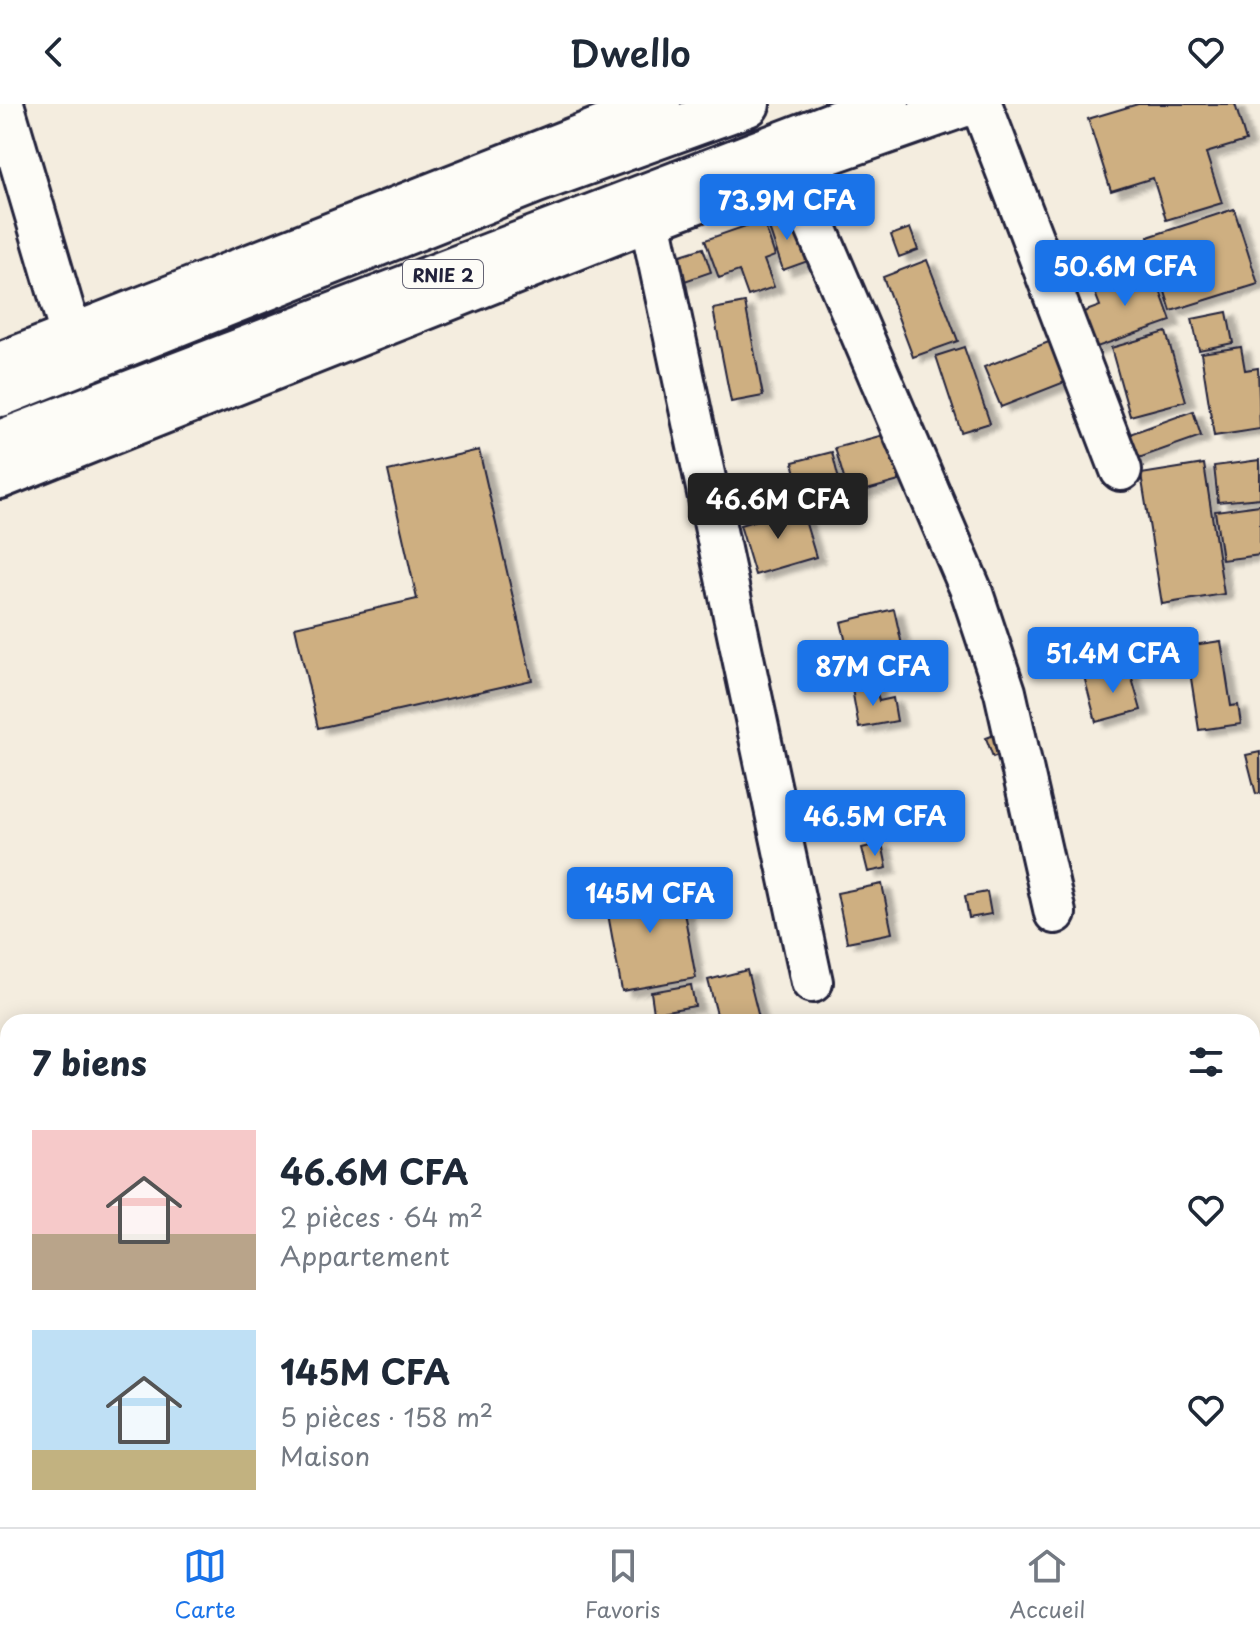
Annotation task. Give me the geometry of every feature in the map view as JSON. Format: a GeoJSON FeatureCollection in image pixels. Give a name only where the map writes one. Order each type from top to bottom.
{"type":"FeatureCollection","features":[{"type":"Feature","properties":{"kind":"highway","name":"RNIE 2"},"geometry":{"type":"LineString","coordinates":[[0,394],[534,181],[747,104]]}},
{"type":"Feature","properties":{"kind":"highway","name":"RNIE 2"},"geometry":{"type":"LineString","coordinates":[[0,443],[887,104]]}},
{"type":"Feature","properties":{"kind":"street"},"geometry":{"type":"LineString","coordinates":[[3,104],[71,335]]}},
{"type":"Feature","properties":{"kind":"street"},"geometry":{"type":"LineString","coordinates":[[0,363],[660,104]]}},
{"type":"Feature","properties":{"kind":"street"},"geometry":{"type":"LineString","coordinates":[[0,478],[650,220],[970,104]]}},
{"type":"Feature","properties":{"kind":"street"},"geometry":{"type":"LineString","coordinates":[[981,104],[1121,470]]}},
{"type":"Feature","properties":{"kind":"street"},"geometry":{"type":"LineString","coordinates":[[790,167],[971,590],[1005,692],[1055,913]]}},
{"type":"Feature","properties":{"kind":"street"},"geometry":{"type":"LineString","coordinates":[[650,220],[812,982]]}},
{"type":"Feature","properties":{"kind":"building"},"geometry":{"type":"Polygon","coordinates":[[[1138,104],[1235,104],[1246,141],[1206,153],[1222,203],[1166,220],[1153,178],[1111,191],[1088,119],[1138,104]]]}},
{"type":"Feature","properties":{"kind":"building"},"geometry":{"type":"Polygon","coordinates":[[[1234,209],[1258,284],[1171,311],[1148,237],[1234,209]]]}},
{"type":"Feature","properties":{"kind":"building"},"geometry":{"type":"Polygon","coordinates":[[[791,213],[808,261],[783,270],[767,222],[791,213]]]}},
{"type":"Feature","properties":{"kind":"building"},"geometry":{"type":"Polygon","coordinates":[[[763,220],[775,256],[764,260],[774,287],[748,296],[739,271],[719,278],[705,240],[763,220]]]}},
{"type":"Feature","properties":{"kind":"building"},"geometry":{"type":"Polygon","coordinates":[[[910,228],[918,250],[899,257],[891,235],[910,228]]]}},
{"type":"Feature","properties":{"kind":"building"},"geometry":{"type":"Polygon","coordinates":[[[703,248],[711,272],[679,283],[671,258],[703,248]]]}},
{"type":"Feature","properties":{"kind":"building"},"geometry":{"type":"Polygon","coordinates":[[[927,260],[958,341],[913,357],[883,277],[927,260]]]}},
{"type":"Feature","properties":{"kind":"building"},"geometry":{"type":"Polygon","coordinates":[[[1151,265],[1171,321],[1091,349],[1078,314],[1100,306],[1092,285],[1151,265]]]}},
{"type":"Feature","properties":{"kind":"building"},"geometry":{"type":"Polygon","coordinates":[[[745,303],[763,396],[731,402],[713,309],[745,303]]]}},
{"type":"Feature","properties":{"kind":"building"},"geometry":{"type":"Polygon","coordinates":[[[1227,312],[1233,343],[1199,350],[1192,319],[1227,312]]]}},
{"type":"Feature","properties":{"kind":"building"},"geometry":{"type":"Polygon","coordinates":[[[1166,332],[1186,401],[1130,416],[1111,348],[1166,332]]]}},
{"type":"Feature","properties":{"kind":"building"},"geometry":{"type":"Polygon","coordinates":[[[1059,338],[1075,378],[1001,407],[984,367],[1059,338]]]}},
{"type":"Feature","properties":{"kind":"building"},"geometry":{"type":"Polygon","coordinates":[[[964,347],[990,423],[961,432],[936,356],[964,347]]]}},
{"type":"Feature","properties":{"kind":"building"},"geometry":{"type":"Polygon","coordinates":[[[1241,347],[1245,370],[1258,368],[1260,429],[1214,436],[1201,353],[1241,347]]]}},
{"type":"Feature","properties":{"kind":"building"},"geometry":{"type":"Polygon","coordinates":[[[1193,411],[1201,436],[1133,460],[1124,436],[1193,411]]]}},
{"type":"Feature","properties":{"kind":"building"},"geometry":{"type":"Polygon","coordinates":[[[887,434],[899,481],[849,495],[835,448],[887,434]]]}},
{"type":"Feature","properties":{"kind":"building"},"geometry":{"type":"Polygon","coordinates":[[[479,450],[532,680],[318,728],[295,627],[417,599],[388,471],[479,450]]]}},
{"type":"Feature","properties":{"kind":"building"},"geometry":{"type":"Polygon","coordinates":[[[832,452],[844,500],[805,510],[793,462],[832,452]]]}},
{"type":"Feature","properties":{"kind":"building"},"geometry":{"type":"Polygon","coordinates":[[[1260,460],[1260,498],[1218,502],[1214,466],[1260,460]]]}},
{"type":"Feature","properties":{"kind":"building"},"geometry":{"type":"Polygon","coordinates":[[[1204,464],[1224,594],[1162,604],[1141,474],[1204,464]]]}},
{"type":"Feature","properties":{"kind":"building"},"geometry":{"type":"Polygon","coordinates":[[[1260,505],[1260,555],[1222,560],[1215,511],[1260,505]]]}},
{"type":"Feature","properties":{"kind":"building"},"geometry":{"type":"Polygon","coordinates":[[[801,507],[816,557],[755,575],[740,525],[801,507]]]}},
{"type":"Feature","properties":{"kind":"building"},"geometry":{"type":"Polygon","coordinates":[[[894,609],[908,672],[856,684],[841,622],[894,609]]]}},
{"type":"Feature","properties":{"kind":"building"},"geometry":{"type":"Polygon","coordinates":[[[1221,641],[1231,706],[1238,705],[1241,724],[1199,730],[1186,646],[1221,641]]]}},
{"type":"Feature","properties":{"kind":"building"},"geometry":{"type":"Polygon","coordinates":[[[1129,668],[1141,710],[1096,722],[1085,680],[1129,668]]]}},
{"type":"Feature","properties":{"kind":"building"},"geometry":{"type":"Polygon","coordinates":[[[875,685],[879,701],[893,698],[897,721],[859,728],[852,689],[875,685]]]}},
{"type":"Feature","properties":{"kind":"building"},"geometry":{"type":"Polygon","coordinates":[[[1002,732],[1009,751],[993,757],[986,738],[1002,732]]]}},
{"type":"Feature","properties":{"kind":"building"},"geometry":{"type":"Polygon","coordinates":[[[1260,752],[1260,793],[1256,794],[1246,755],[1260,752]]]}},
{"type":"Feature","properties":{"kind":"building"},"geometry":{"type":"Polygon","coordinates":[[[882,843],[887,868],[868,872],[862,848],[882,843]]]}},
{"type":"Feature","properties":{"kind":"building"},"geometry":{"type":"Polygon","coordinates":[[[678,879],[696,978],[622,991],[604,892],[678,879]]]}},
{"type":"Feature","properties":{"kind":"building"},"geometry":{"type":"Polygon","coordinates":[[[882,884],[892,933],[847,942],[837,893],[882,884]]]}},
{"type":"Feature","properties":{"kind":"building"},"geometry":{"type":"Polygon","coordinates":[[[987,892],[991,914],[969,918],[965,896],[987,892]]]}},
{"type":"Feature","properties":{"kind":"building"},"geometry":{"type":"Polygon","coordinates":[[[747,970],[758,1014],[717,1014],[708,980],[747,970]]]}},
{"type":"Feature","properties":{"kind":"building"},"geometry":{"type":"Polygon","coordinates":[[[691,985],[695,1006],[654,1013],[651,992],[691,985]]]}}]}
